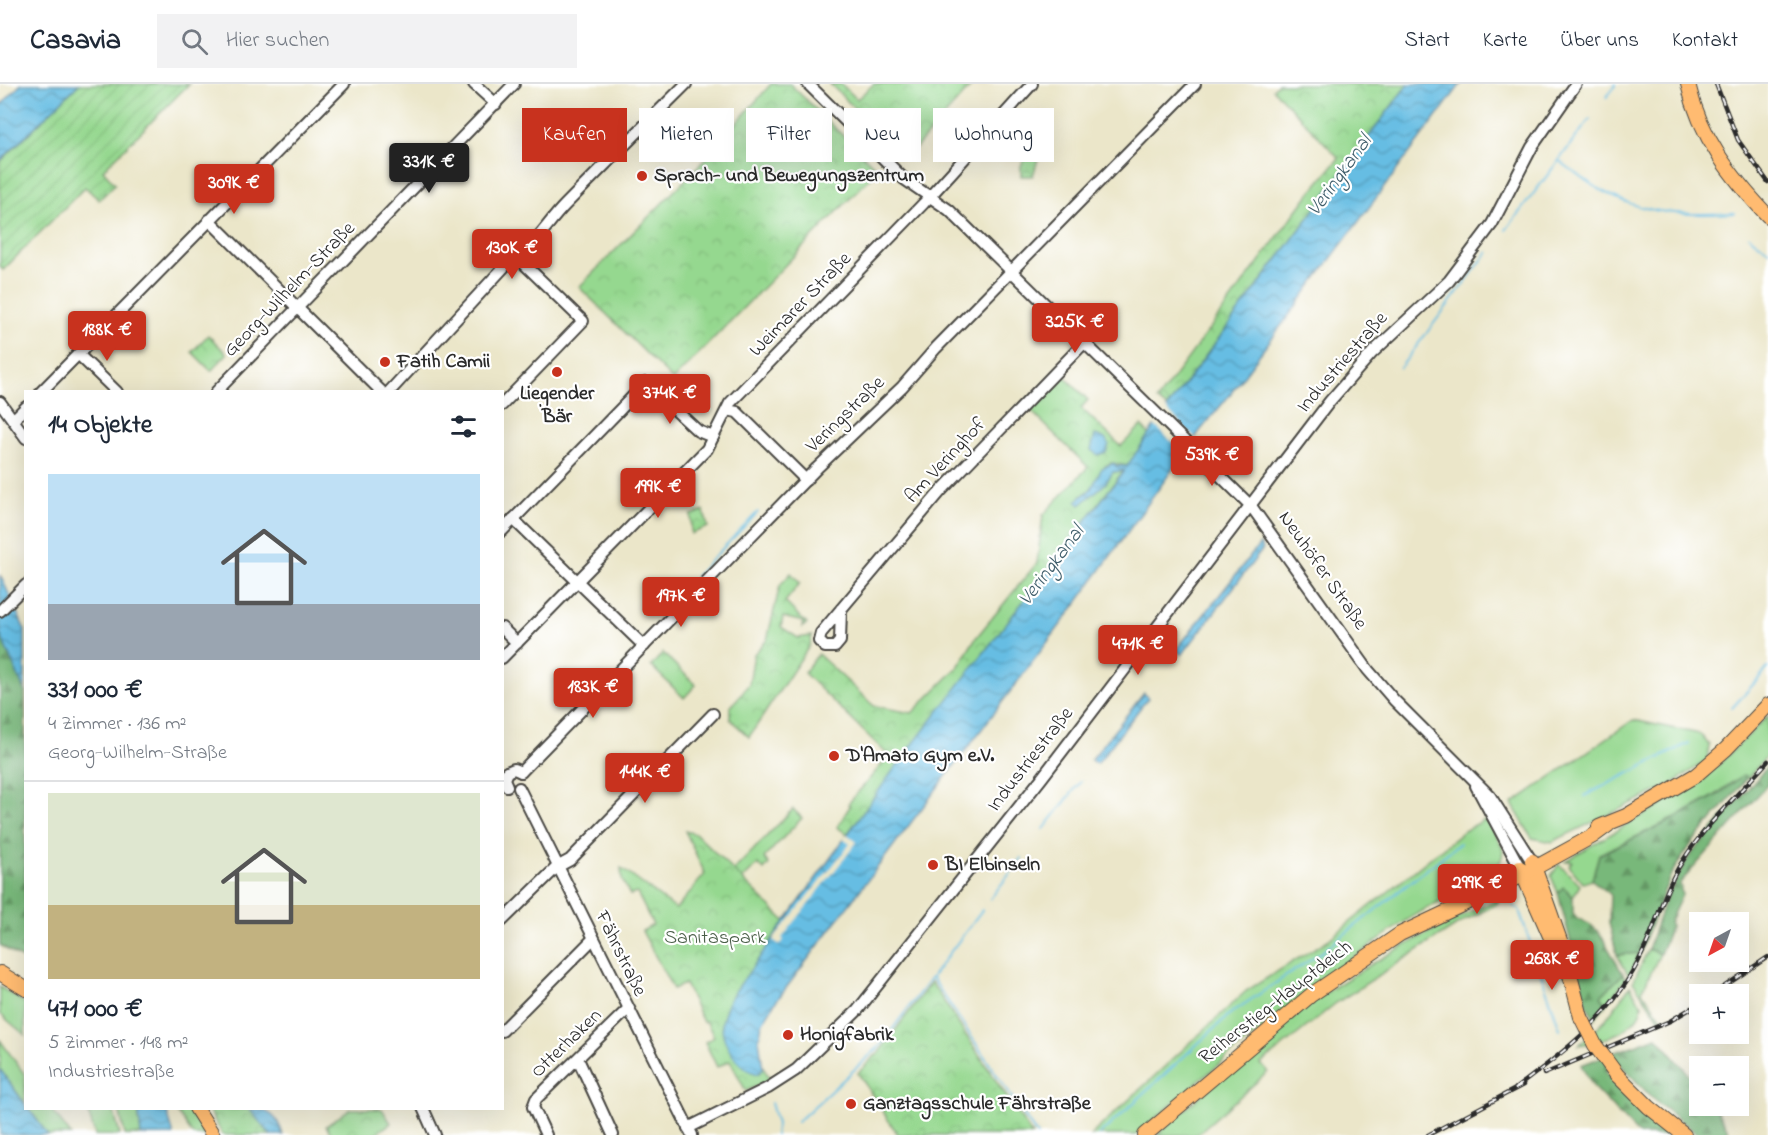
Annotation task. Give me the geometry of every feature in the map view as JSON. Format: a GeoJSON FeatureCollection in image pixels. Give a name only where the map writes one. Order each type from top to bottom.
{"type":"FeatureCollection","features":[{"type":"Feature","properties":{"kind":"main road"},"geometry":{"type":"LineString","coordinates":[[1688,84],[1696,112],[1713,148],[1731,175],[1768,216]]}},
{"type":"Feature","properties":{"kind":"main road","name":"Reiherstieg-Hauptdeich"},"geometry":{"type":"LineString","coordinates":[[1145,1135],[1311,995],[1400,934],[1500,887],[1527,867],[1588,830],[1608,825],[1696,775],[1768,705]]}},
{"type":"Feature","properties":{"kind":"main road","name":"Reiherstieg-Hauptdeich"},"geometry":{"type":"LineString","coordinates":[[1440,914],[1471,892],[1527,867]]}},
{"type":"Feature","properties":{"kind":"main road","name":"Neuhöfer Straße"},"geometry":{"type":"LineString","coordinates":[[1527,867],[1532,893],[1581,1017],[1595,1046],[1617,1075],[1649,1107],[1684,1135]]}},
{"type":"Feature","properties":{"kind":"main road","name":"Neuhöfer Straße"},"geometry":{"type":"LineString","coordinates":[[1527,867],[1563,949],[1581,1017]]}},
{"type":"Feature","properties":{"kind":"main road"},"geometry":{"type":"LineString","coordinates":[[1500,887],[1519,887],[1532,893]]}},
{"type":"Feature","properties":{"kind":"main road"},"geometry":{"type":"LineString","coordinates":[[0,973],[24,988]]}},
{"type":"Feature","properties":{"kind":"main road"},"geometry":{"type":"LineString","coordinates":[[197,1110],[213,1135]]}},
{"type":"Feature","properties":{"kind":"street"},"geometry":{"type":"LineString","coordinates":[[42,390],[344,84]]}},
{"type":"Feature","properties":{"kind":"street"},"geometry":{"type":"LineString","coordinates":[[474,84],[496,105]]}},
{"type":"Feature","properties":{"kind":"street","name":"Georg-Wilhelm-Straße"},"geometry":{"type":"LineString","coordinates":[[218,390],[514,84]]}},
{"type":"Feature","properties":{"kind":"street"},"geometry":{"type":"LineString","coordinates":[[391,390],[505,266],[520,260],[525,248],[566,204],[686,84]]}},
{"type":"Feature","properties":{"kind":"street","name":"Neuhöfer Straße"},"geometry":{"type":"LineString","coordinates":[[808,84],[904,179],[949,210],[1251,506],[1382,688],[1500,807],[1527,867]]}},
{"type":"Feature","properties":{"kind":"street","name":"Neuhöfer Straße"},"geometry":{"type":"LineString","coordinates":[[818,84],[930,196]]}},
{"type":"Feature","properties":{"kind":"street","name":"Weimarer Straße"},"geometry":{"type":"LineString","coordinates":[[504,656],[707,449],[727,410],[930,196],[1032,84]]}},
{"type":"Feature","properties":{"kind":"street","name":"Veringstraße"},"geometry":{"type":"LineString","coordinates":[[521,772],[806,480],[902,387],[1195,84]]}},
{"type":"Feature","properties":{"kind":"street","name":"Industriestraße"},"geometry":{"type":"LineString","coordinates":[[691,1133],[796,1070],[868,998],[1330,401],[1372,352],[1449,281],[1492,224],[1532,147],[1576,84]]}},
{"type":"Feature","properties":{"kind":"street"},"geometry":{"type":"LineString","coordinates":[[209,220],[380,390]]}},
{"type":"Feature","properties":{"kind":"street"},"geometry":{"type":"LineString","coordinates":[[504,403],[583,321],[520,260]]}},
{"type":"Feature","properties":{"kind":"street","name":"Am Veringhof"},"geometry":{"type":"LineString","coordinates":[[841,609],[940,492],[1084,342]]}},
{"type":"Feature","properties":{"kind":"street"},"geometry":{"type":"LineString","coordinates":[[78,354],[115,390]]}},
{"type":"Feature","properties":{"kind":"street"},"geometry":{"type":"LineString","coordinates":[[504,529],[642,387],[647,385],[698,431],[713,437]]}},
{"type":"Feature","properties":{"kind":"street"},"geometry":{"type":"LineString","coordinates":[[0,402],[24,435]]}},
{"type":"Feature","properties":{"kind":"street"},"geometry":{"type":"LineString","coordinates":[[13,420],[24,409]]}},
{"type":"Feature","properties":{"kind":"street"},"geometry":{"type":"LineString","coordinates":[[727,410],[737,412],[806,480]]}},
{"type":"Feature","properties":{"kind":"street"},"geometry":{"type":"LineString","coordinates":[[513,519],[644,646]]}},
{"type":"Feature","properties":{"kind":"street"},"geometry":{"type":"LineString","coordinates":[[0,611],[24,587]]}},
{"type":"Feature","properties":{"kind":"street"},"geometry":{"type":"LineString","coordinates":[[504,630],[517,643]]}},
{"type":"Feature","properties":{"kind":"street"},"geometry":{"type":"LineString","coordinates":[[504,919],[557,867],[570,860],[713,714]]}},
{"type":"Feature","properties":{"kind":"street"},"geometry":{"type":"LineString","coordinates":[[514,769],[521,772],[524,781],[519,788],[505,788],[505,770],[514,769]]}},
{"type":"Feature","properties":{"kind":"street","name":"Fährstraße"},"geometry":{"type":"LineString","coordinates":[[519,788],[691,1133]]}},
{"type":"Feature","properties":{"kind":"street"},"geometry":{"type":"LineString","coordinates":[[504,1029],[593,939]]}},
{"type":"Feature","properties":{"kind":"street","name":"Otterhaken"},"geometry":{"type":"LineString","coordinates":[[546,1135],[533,1107],[536,1099],[628,1010]]}},
{"type":"Feature","properties":{"kind":"street"},"geometry":{"type":"LineString","coordinates":[[578,1059],[613,1135]]}},
{"type":"Feature","properties":{"kind":"street"},"geometry":{"type":"LineString","coordinates":[[424,1110],[435,1135]]}},
{"type":"Feature","properties":{"kind":"green space"},"geometry":{"type":"Polygon","coordinates":[[[79,84],[189,84],[103,170],[115,184],[99,200],[85,187],[3,270],[0,266],[0,162],[79,84]]]}},
{"type":"Feature","properties":{"kind":"green space"},"geometry":{"type":"Polygon","coordinates":[[[771,84],[790,84],[815,108],[750,108],[771,84]]]}},
{"type":"Feature","properties":{"kind":"green space"},"geometry":{"type":"Polygon","coordinates":[[[830,84],[841,84],[857,99],[874,84],[973,84],[952,108],[933,108],[933,129],[921,142],[921,108],[854,108],[830,84]]]}},
{"type":"Feature","properties":{"kind":"green space"},"geometry":{"type":"Polygon","coordinates":[[[1278,84],[1408,84],[1167,408],[1157,400],[1306,198],[1339,158],[1273,89],[1278,84]]]}},
{"type":"Feature","properties":{"kind":"green space"},"geometry":{"type":"Polygon","coordinates":[[[746,112],[746,162],[832,162],[832,125],[844,137],[844,162],[870,162],[878,170],[673,380],[579,287],[702,162],[734,162],[734,126],[746,112]]]}},
{"type":"Feature","properties":{"kind":"green space"},"geometry":{"type":"Polygon","coordinates":[[[1023,162],[1037,162],[1033,176],[1021,176],[1023,162]]]}},
{"type":"Feature","properties":{"kind":"green space"},"geometry":{"type":"Polygon","coordinates":[[[208,335],[227,354],[211,371],[192,352],[208,335]]]}},
{"type":"Feature","properties":{"kind":"green space"},"geometry":{"type":"Polygon","coordinates":[[[1062,374],[1088,400],[1081,408],[1121,446],[1141,426],[1150,435],[1128,466],[1111,463],[1105,466],[1091,489],[1080,497],[1100,488],[1113,472],[1124,470],[847,834],[837,827],[850,806],[848,804],[889,756],[804,673],[818,654],[874,706],[912,713],[958,667],[975,639],[1037,563],[1043,515],[1088,467],[1029,409],[1062,374]]]}},
{"type":"Feature","properties":{"kind":"green space"},"geometry":{"type":"Polygon","coordinates":[[[704,511],[708,527],[691,534],[691,515],[704,511]]]}},
{"type":"Feature","properties":{"kind":"green space"},"geometry":{"type":"Polygon","coordinates":[[[791,573],[800,583],[785,602],[807,624],[802,627],[803,622],[783,617],[781,627],[798,638],[812,636],[810,645],[749,737],[730,719],[730,708],[749,684],[754,654],[767,640],[780,585],[791,573]]]}},
{"type":"Feature","properties":{"kind":"green space"},"geometry":{"type":"Polygon","coordinates":[[[0,634],[24,690],[24,960],[0,945],[0,634]]]}},
{"type":"Feature","properties":{"kind":"green space"},"geometry":{"type":"Polygon","coordinates":[[[663,653],[696,685],[684,698],[651,666],[663,653]]]}},
{"type":"Feature","properties":{"kind":"green space"},"geometry":{"type":"Polygon","coordinates":[[[1768,716],[1768,755],[1741,786],[1746,776],[1683,813],[1599,854],[1592,880],[1583,883],[1569,866],[1572,861],[1565,861],[1703,780],[1768,716]]]}},
{"type":"Feature","properties":{"kind":"green space"},"geometry":{"type":"Polygon","coordinates":[[[1633,720],[1700,734],[1709,745],[1707,760],[1672,784],[1552,842],[1532,838],[1512,804],[1633,720]]]}},
{"type":"Feature","properties":{"kind":"green space"},"geometry":{"type":"Polygon","coordinates":[[[1768,766],[1768,784],[1680,883],[1682,895],[1669,923],[1671,926],[1660,954],[1648,949],[1663,905],[1688,858],[1768,766]]]}},
{"type":"Feature","properties":{"kind":"green space"},"geometry":{"type":"Polygon","coordinates":[[[1743,775],[1746,776],[1741,786],[1692,843],[1671,874],[1640,953],[1617,955],[1609,923],[1610,894],[1592,880],[1599,855],[1670,821],[1719,794],[1743,775]]]}},
{"type":"Feature","properties":{"kind":"green space"},"geometry":{"type":"Polygon","coordinates":[[[793,809],[802,818],[764,858],[769,864],[764,870],[758,864],[742,880],[733,871],[793,809]]]}},
{"type":"Feature","properties":{"kind":"green space"},"geometry":{"type":"Polygon","coordinates":[[[1486,819],[1499,840],[1503,852],[1502,858],[1492,873],[1415,915],[1334,972],[1136,1135],[1091,1135],[1246,991],[1328,940],[1464,831],[1486,819]]]}},
{"type":"Feature","properties":{"kind":"green space","name":"Sanitaspark"},"geometry":{"type":"Polygon","coordinates":[[[685,831],[696,834],[787,923],[729,1000],[770,1080],[746,1091],[730,1061],[717,1067],[705,1042],[714,1037],[706,1021],[703,1022],[685,984],[673,989],[642,931],[653,925],[637,893],[630,895],[622,880],[621,868],[676,909],[705,874],[685,831]]]}},
{"type":"Feature","properties":{"kind":"green space"},"geometry":{"type":"Polygon","coordinates":[[[1559,864],[1580,885],[1573,897],[1566,889],[1558,893],[1551,876],[1559,864]]]}},
{"type":"Feature","properties":{"kind":"green space"},"geometry":{"type":"Polygon","coordinates":[[[1563,887],[1573,897],[1573,913],[1600,934],[1623,974],[1601,996],[1606,1005],[1594,1019],[1587,1005],[1558,893],[1563,887]]]}},
{"type":"Feature","properties":{"kind":"green space"},"geometry":{"type":"Polygon","coordinates":[[[1499,899],[1497,904],[1460,923],[1336,1003],[1261,1064],[1268,1072],[1196,1135],[1157,1135],[1265,1039],[1333,988],[1414,940],[1499,899]]]}},
{"type":"Feature","properties":{"kind":"green space"},"geometry":{"type":"Polygon","coordinates":[[[1648,949],[1660,954],[1642,991],[1663,1020],[1661,1021],[1633,982],[1648,949]]]}},
{"type":"Feature","properties":{"kind":"green space"},"geometry":{"type":"Polygon","coordinates":[[[1639,953],[1629,976],[1617,955],[1639,953]]]}},
{"type":"Feature","properties":{"kind":"green space"},"geometry":{"type":"Polygon","coordinates":[[[1623,974],[1626,979],[1606,1005],[1601,996],[1623,974]]]}},
{"type":"Feature","properties":{"kind":"green space"},"geometry":{"type":"Polygon","coordinates":[[[931,982],[1032,1135],[898,1135],[858,1073],[880,1051],[931,982]]]}},
{"type":"Feature","properties":{"kind":"green space"},"geometry":{"type":"Polygon","coordinates":[[[1630,986],[1642,1005],[1640,1014],[1634,1021],[1627,1028],[1608,1038],[1579,1045],[1606,1019],[1630,986]]]}},
{"type":"Feature","properties":{"kind":"green space"},"geometry":{"type":"Polygon","coordinates":[[[0,987],[24,1002],[24,1034],[0,1014],[0,987]]]}},
{"type":"Feature","properties":{"kind":"green space"},"geometry":{"type":"Polygon","coordinates":[[[1657,1037],[1689,1074],[1689,1116],[1720,1116],[1731,1135],[1699,1135],[1654,1100],[1620,1064],[1605,1071],[1670,1135],[1639,1135],[1594,1088],[1581,1065],[1657,1037]]]}},
{"type":"Feature","properties":{"kind":"green space"},"geometry":{"type":"Polygon","coordinates":[[[0,1040],[24,1074],[24,1103],[0,1069],[0,1040]]]}},
{"type":"Feature","properties":{"kind":"green space"},"geometry":{"type":"Polygon","coordinates":[[[30,1110],[52,1110],[71,1135],[48,1135],[30,1110]]]}},
{"type":"Feature","properties":{"kind":"green space"},"geometry":{"type":"Polygon","coordinates":[[[87,1110],[113,1110],[120,1135],[95,1135],[87,1110]]]}},
{"type":"Feature","properties":{"kind":"green space"},"geometry":{"type":"Polygon","coordinates":[[[119,1110],[138,1110],[141,1135],[125,1135],[119,1110]]]}},
{"type":"Feature","properties":{"kind":"green space"},"geometry":{"type":"Polygon","coordinates":[[[176,1110],[189,1110],[206,1135],[193,1135],[176,1110]]]}},
{"type":"Feature","properties":{"kind":"green space"},"geometry":{"type":"Polygon","coordinates":[[[209,1110],[250,1110],[271,1135],[223,1135],[209,1110]]]}},
{"type":"Feature","properties":{"kind":"green space"},"geometry":{"type":"Polygon","coordinates":[[[349,1110],[383,1110],[391,1123],[374,1135],[332,1135],[326,1126],[349,1110]]]}},
{"type":"Feature","properties":{"kind":"water"},"geometry":{"type":"Polygon","coordinates":[[[21,84],[79,84],[0,161],[0,106],[21,84]]]}},
{"type":"Feature","properties":{"kind":"water","name":"Veringkanal"},"geometry":{"type":"Polygon","coordinates":[[[1408,84],[1461,84],[1228,397],[1200,431],[1071,611],[774,1004],[762,1024],[759,1039],[763,1069],[758,1074],[751,1072],[732,1055],[722,1031],[729,1000],[897,765],[1124,471],[1113,472],[1105,484],[1080,505],[1076,501],[1091,489],[1102,468],[1114,463],[1117,466],[1127,466],[1167,408],[1408,84]]]}},
{"type":"Feature","properties":{"kind":"water"},"geometry":{"type":"Polygon","coordinates":[[[1095,435],[1106,439],[1109,444],[1106,452],[1098,455],[1091,450],[1095,435]]]}},
{"type":"Feature","properties":{"kind":"water"},"geometry":{"type":"Polygon","coordinates":[[[1260,544],[1263,549],[1182,655],[1176,650],[1260,544]]]}},
{"type":"Feature","properties":{"kind":"water"},"geometry":{"type":"Polygon","coordinates":[[[0,574],[24,628],[24,690],[0,634],[0,574]]]}},
{"type":"Feature","properties":{"kind":"water"},"geometry":{"type":"Polygon","coordinates":[[[1144,693],[1148,698],[1097,764],[1091,760],[1144,693]]]}},
{"type":"Feature","properties":{"kind":"water"},"geometry":{"type":"Polygon","coordinates":[[[0,1069],[24,1103],[24,1110],[30,1110],[48,1135],[0,1135],[0,1069]]]}},
{"type":"Feature","properties":{"kind":"water"},"geometry":{"type":"Polygon","coordinates":[[[138,1110],[166,1110],[174,1135],[141,1135],[138,1110]]]}},
{"type":"Feature","properties":{"kind":"water"},"geometry":{"type":"Polygon","coordinates":[[[250,1110],[262,1110],[275,1118],[283,1135],[271,1135],[250,1110]]]}},
{"type":"Feature","properties":{"kind":"pier"},"geometry":{"type":"Polygon","coordinates":[[[1165,408],[1197,440],[1186,455],[1153,424],[1165,408]]]}},
{"type":"Feature","properties":{"kind":"pier"},"geometry":{"type":"Polygon","coordinates":[[[847,834],[857,842],[782,938],[784,940],[780,945],[773,940],[850,844],[843,839],[847,834]]]}},
{"type":"Feature","properties":{"kind":"waterway"},"geometry":{"type":"LineString","coordinates":[[1606,98],[1616,84]]}},
{"type":"Feature","properties":{"kind":"waterway"},"geometry":{"type":"LineString","coordinates":[[1506,230],[1590,119]]}},
{"type":"Feature","properties":{"kind":"waterway"},"geometry":{"type":"LineString","coordinates":[[1559,161],[1595,187],[1633,205],[1683,214],[1735,213]]}},
{"type":"Feature","properties":{"kind":"waterway"},"geometry":{"type":"LineString","coordinates":[[1749,236],[1768,250]]}},
{"type":"Feature","properties":{"kind":"waterway"},"geometry":{"type":"LineString","coordinates":[[1400,368],[1488,252]]}},
{"type":"Feature","properties":{"kind":"waterway"},"geometry":{"type":"LineString","coordinates":[[695,577],[758,512]]}},
{"type":"Feature","properties":{"kind":"waterway"},"geometry":{"type":"LineString","coordinates":[[1732,708],[1768,668]]}},
{"type":"Feature","properties":{"kind":"waterway"},"geometry":{"type":"LineString","coordinates":[[1584,796],[1689,743]]}},
{"type":"Feature","properties":{"kind":"waterway"},"geometry":{"type":"LineString","coordinates":[[1044,829],[1081,781]]}},
{"type":"Feature","properties":{"kind":"waterway"},"geometry":{"type":"LineString","coordinates":[[1099,1135],[1231,1013],[1322,952],[1460,843]]}},
{"type":"Feature","properties":{"kind":"waterway"},"geometry":{"type":"LineString","coordinates":[[990,899],[1022,858]]}},
{"type":"Feature","properties":{"kind":"waterway"},"geometry":{"type":"LineString","coordinates":[[1513,906],[1519,910],[1560,1029]]}},
{"type":"Feature","properties":{"kind":"waterway"},"geometry":{"type":"LineString","coordinates":[[797,1122],[879,1047],[982,910]]}},
{"type":"Feature","properties":{"kind":"waterway"},"geometry":{"type":"LineString","coordinates":[[932,978],[1037,1135]]}},
{"type":"Feature","properties":{"kind":"waterway"},"geometry":{"type":"LineString","coordinates":[[771,1103],[777,1124],[775,1135]]}},
{"type":"Feature","properties":{"kind":"railway"},"geometry":{"type":"LineString","coordinates":[[1716,84],[1738,140],[1768,182]]}},
{"type":"Feature","properties":{"kind":"railway"},"geometry":{"type":"LineString","coordinates":[[1516,1088],[1571,1045],[1618,995],[1642,954],[1670,884],[1682,862],[1712,822],[1768,761]]}},
{"type":"Feature","properties":{"kind":"railway"},"geometry":{"type":"LineString","coordinates":[[1728,984],[1768,957]]}},
{"type":"Feature","properties":{"kind":"railway"},"geometry":{"type":"LineString","coordinates":[[1544,1074],[1670,1021],[1689,1010]]}},
{"type":"Feature","properties":{"kind":"railway"},"geometry":{"type":"LineString","coordinates":[[1428,1135],[1523,1085]]}},
{"type":"Feature","properties":{"kind":"place","name":"Sprach- und Bewegungszentrum"},"geometry":{"type":"Point","coordinates":[642,176]}},
{"type":"Feature","properties":{"kind":"place","name":"Fatih Camii"},"geometry":{"type":"Point","coordinates":[385,362]}},
{"type":"Feature","properties":{"kind":"place","name":"Liegender Bär"},"geometry":{"type":"Point","coordinates":[557,372]}},
{"type":"Feature","properties":{"kind":"place","name":"D'Amato Gym e.V."},"geometry":{"type":"Point","coordinates":[834,756]}},
{"type":"Feature","properties":{"kind":"place","name":"BI Elbinseln"},"geometry":{"type":"Point","coordinates":[933,865]}},
{"type":"Feature","properties":{"kind":"place","name":"Honigfabrik"},"geometry":{"type":"Point","coordinates":[788,1035]}},
{"type":"Feature","properties":{"kind":"place","name":"Ganztagsschule Fährstraße"},"geometry":{"type":"Point","coordinates":[851,1104]}}]}
